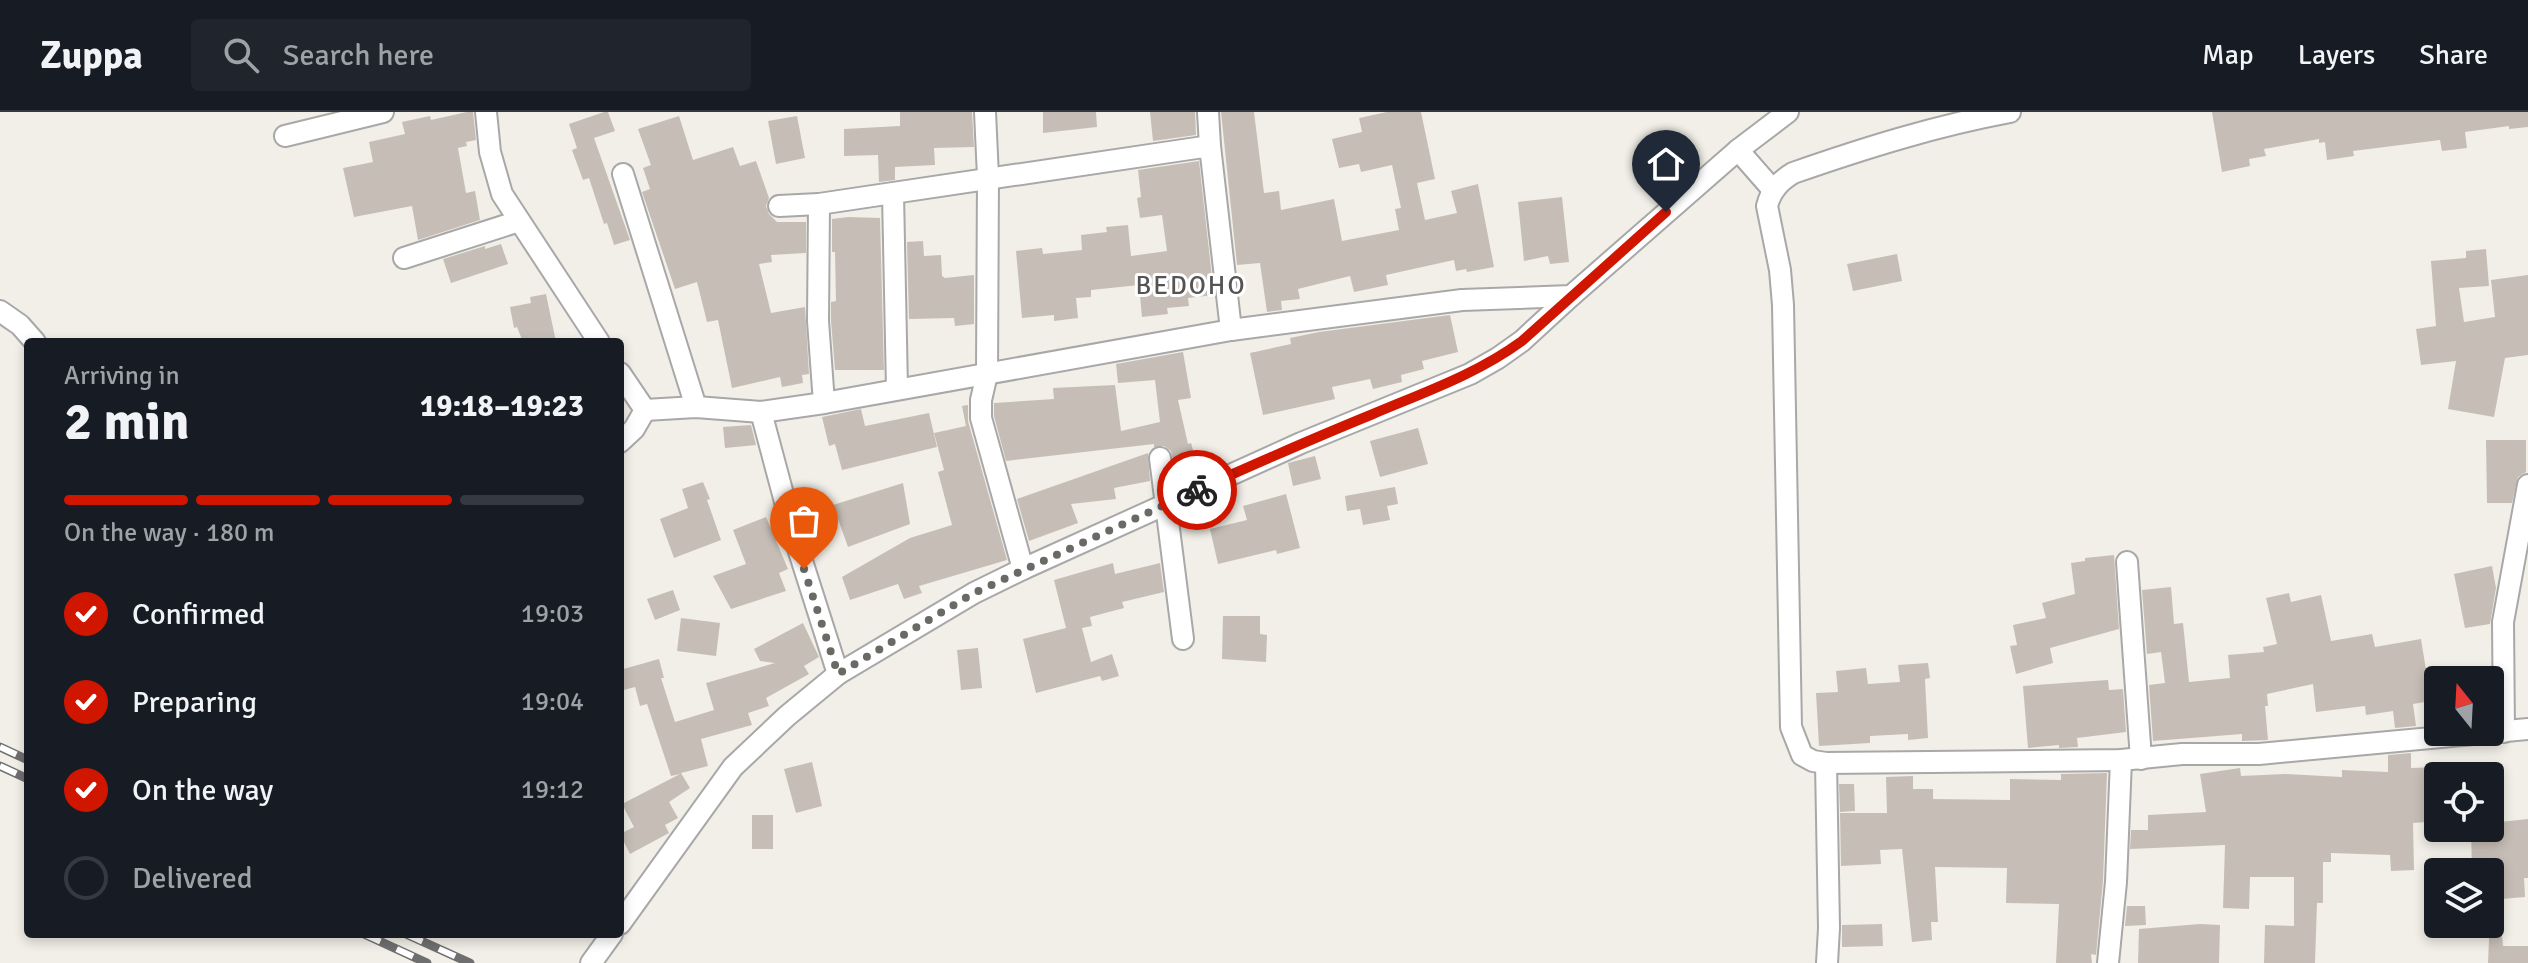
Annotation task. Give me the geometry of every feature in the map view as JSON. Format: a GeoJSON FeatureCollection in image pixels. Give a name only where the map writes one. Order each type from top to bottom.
{"type":"FeatureCollection","features":[{"type":"Feature","properties":{"kind":"street"},"geometry":{"type":"LineString","coordinates":[[285,136],[383,112]]}},
{"type":"Feature","properties":{"kind":"street"},"geometry":{"type":"LineString","coordinates":[[486,112],[490,152],[502,194],[596,338]]}},
{"type":"Feature","properties":{"kind":"street"},"geometry":{"type":"LineString","coordinates":[[985,112],[988,177],[987,374],[981,400],[981,418],[1023,569]]}},
{"type":"Feature","properties":{"kind":"street"},"geometry":{"type":"LineString","coordinates":[[1208,112],[1231,330]]}},
{"type":"Feature","properties":{"kind":"street"},"geometry":{"type":"LineString","coordinates":[[624,918],[733,767],[838,674],[974,593],[1023,569],[1301,443],[1470,374],[1498,358],[1522,341],[1571,296],[1746,160],[1788,112]]}},
{"type":"Feature","properties":{"kind":"street"},"geometry":{"type":"LineString","coordinates":[[2010,112],[1883,141],[1793,173],[1773,190],[1767,206],[1780,270],[1783,305],[1791,727],[1802,755],[1826,763],[2131,760],[2182,754],[2259,754],[2424,739]]}},
{"type":"Feature","properties":{"kind":"street"},"geometry":{"type":"LineString","coordinates":[[779,206],[893,194],[988,177],[1210,146]]}},
{"type":"Feature","properties":{"kind":"street"},"geometry":{"type":"LineString","coordinates":[[1746,160],[1773,190]]}},
{"type":"Feature","properties":{"kind":"street"},"geometry":{"type":"LineString","coordinates":[[623,174],[696,407]]}},
{"type":"Feature","properties":{"kind":"street"},"geometry":{"type":"LineString","coordinates":[[893,194],[897,389]]}},
{"type":"Feature","properties":{"kind":"street"},"geometry":{"type":"LineString","coordinates":[[819,204],[818,321],[824,403]]}},
{"type":"Feature","properties":{"kind":"street"},"geometry":{"type":"LineString","coordinates":[[404,258],[519,221]]}},
{"type":"Feature","properties":{"kind":"street"},"geometry":{"type":"LineString","coordinates":[[645,410],[696,407],[761,412],[1231,330],[1462,300],[1571,296]]}},
{"type":"Feature","properties":{"kind":"street"},"geometry":{"type":"LineString","coordinates":[[0,311],[31,338]]}},
{"type":"Feature","properties":{"kind":"street"},"geometry":{"type":"LineString","coordinates":[[624,379],[645,410]]}},
{"type":"Feature","properties":{"kind":"street"},"geometry":{"type":"LineString","coordinates":[[624,438],[634,429],[645,410]]}},
{"type":"Feature","properties":{"kind":"street"},"geometry":{"type":"LineString","coordinates":[[761,412],[795,539],[838,674]]}},
{"type":"Feature","properties":{"kind":"street"},"geometry":{"type":"LineString","coordinates":[[1160,458],[1183,639]]}},
{"type":"Feature","properties":{"kind":"street"},"geometry":{"type":"LineString","coordinates":[[2503,666],[2503,622],[2528,485]]}},
{"type":"Feature","properties":{"kind":"street"},"geometry":{"type":"LineString","coordinates":[[2108,963],[2131,760],[2127,562]]}},
{"type":"Feature","properties":{"kind":"street"},"geometry":{"type":"LineString","coordinates":[[2504,732],[2528,729]]}},
{"type":"Feature","properties":{"kind":"street"},"geometry":{"type":"LineString","coordinates":[[1826,763],[1827,963]]}},
{"type":"Feature","properties":{"kind":"street"},"geometry":{"type":"LineString","coordinates":[[591,963],[609,938]]}},
{"type":"Feature","properties":{"kind":"building"},"geometry":{"type":"Polygon","coordinates":[[[473,112],[476,140],[458,148],[466,193],[475,191],[480,220],[418,240],[412,206],[354,217],[343,168],[373,162],[369,142],[405,134],[402,122],[430,116],[431,120],[473,112]]]}},
{"type":"Feature","properties":{"kind":"building"},"geometry":{"type":"Polygon","coordinates":[[[608,112],[615,131],[594,138],[630,240],[614,245],[589,178],[583,180],[572,150],[577,148],[569,124],[608,112]]]}},
{"type":"Feature","properties":{"kind":"building"},"geometry":{"type":"Polygon","coordinates":[[[900,112],[972,112],[974,147],[934,148],[935,165],[895,167],[895,180],[879,182],[878,155],[844,156],[844,129],[900,126],[900,112]]]}},
{"type":"Feature","properties":{"kind":"building"},"geometry":{"type":"Polygon","coordinates":[[[1043,112],[1096,112],[1097,127],[1043,133],[1043,112]]]}},
{"type":"Feature","properties":{"kind":"building"},"geometry":{"type":"Polygon","coordinates":[[[1150,112],[1195,112],[1196,135],[1153,141],[1150,112]]]}},
{"type":"Feature","properties":{"kind":"building"},"geometry":{"type":"Polygon","coordinates":[[[1221,112],[1254,112],[1264,193],[1279,191],[1281,210],[1334,199],[1342,241],[1399,230],[1395,209],[1401,208],[1392,165],[1361,172],[1359,164],[1339,168],[1332,139],[1362,132],[1359,118],[1387,112],[1421,112],[1435,179],[1417,183],[1425,220],[1457,213],[1451,191],[1478,184],[1494,267],[1456,271],[1454,260],[1386,275],[1388,285],[1354,292],[1350,276],[1298,289],[1300,299],[1281,301],[1282,310],[1267,312],[1260,263],[1237,265],[1221,112]]]}},
{"type":"Feature","properties":{"kind":"building"},"geometry":{"type":"Polygon","coordinates":[[[2212,112],[2528,112],[2528,127],[2509,129],[2509,126],[2465,132],[2467,148],[2442,151],[2440,140],[2353,151],[2354,156],[2327,160],[2325,142],[2319,143],[2319,139],[2264,149],[2266,156],[2249,159],[2250,166],[2222,172],[2212,112]]]}},
{"type":"Feature","properties":{"kind":"building"},"geometry":{"type":"Polygon","coordinates":[[[679,116],[693,160],[733,147],[740,166],[756,161],[769,198],[766,206],[769,214],[777,222],[806,222],[806,253],[771,255],[772,262],[759,264],[771,313],[805,307],[809,374],[802,375],[803,383],[782,387],[780,377],[732,388],[718,320],[707,322],[697,282],[675,289],[642,192],[650,189],[643,168],[651,165],[638,129],[679,116]]]}},
{"type":"Feature","properties":{"kind":"building"},"geometry":{"type":"Polygon","coordinates":[[[797,116],[805,158],[776,164],[768,121],[797,116]]]}},
{"type":"Feature","properties":{"kind":"building"},"geometry":{"type":"Polygon","coordinates":[[[1199,161],[1214,295],[1188,298],[1189,306],[1167,308],[1168,314],[1142,317],[1139,285],[1091,290],[1091,297],[1076,298],[1078,318],[1054,321],[1054,315],[1022,318],[1016,251],[1042,248],[1043,254],[1082,250],[1081,235],[1107,232],[1106,227],[1128,225],[1131,256],[1167,251],[1162,215],[1140,218],[1138,170],[1199,161]]]}},
{"type":"Feature","properties":{"kind":"building"},"geometry":{"type":"Polygon","coordinates":[[[1562,197],[1569,262],[1550,264],[1548,256],[1524,261],[1518,202],[1562,197]]]}},
{"type":"Feature","properties":{"kind":"building"},"geometry":{"type":"Polygon","coordinates":[[[880,218],[884,370],[835,370],[831,321],[831,302],[836,301],[832,219],[880,218]]]}},
{"type":"Feature","properties":{"kind":"building"},"geometry":{"type":"Polygon","coordinates":[[[923,241],[924,256],[941,255],[942,276],[945,278],[974,275],[974,324],[955,326],[954,318],[909,319],[907,242],[923,241]]]}},
{"type":"Feature","properties":{"kind":"building"},"geometry":{"type":"Polygon","coordinates":[[[501,244],[508,264],[451,283],[443,259],[501,244]]]}},
{"type":"Feature","properties":{"kind":"building"},"geometry":{"type":"Polygon","coordinates":[[[2486,249],[2489,286],[2459,288],[2464,322],[2495,317],[2491,280],[2528,275],[2528,355],[2505,358],[2494,417],[2448,409],[2456,361],[2421,365],[2416,329],[2436,326],[2431,261],[2466,258],[2466,251],[2486,249]]]}},
{"type":"Feature","properties":{"kind":"building"},"geometry":{"type":"Polygon","coordinates":[[[1897,254],[1902,281],[1853,291],[1847,264],[1897,254]]]}},
{"type":"Feature","properties":{"kind":"building"},"geometry":{"type":"Polygon","coordinates":[[[546,294],[555,338],[521,338],[517,327],[514,328],[510,307],[531,303],[530,297],[546,294]]]}},
{"type":"Feature","properties":{"kind":"building"},"geometry":{"type":"Polygon","coordinates":[[[1450,315],[1458,352],[1422,361],[1424,369],[1401,375],[1402,382],[1373,389],[1370,379],[1332,387],[1335,399],[1263,415],[1250,353],[1291,344],[1290,338],[1319,332],[1450,315]]]}},
{"type":"Feature","properties":{"kind":"building"},"geometry":{"type":"Polygon","coordinates":[[[1183,352],[1191,398],[1178,400],[1188,444],[1191,443],[1198,467],[1175,473],[1171,451],[1164,446],[1154,447],[1154,444],[1006,461],[994,416],[994,403],[1054,399],[1053,388],[1115,385],[1121,431],[1160,422],[1155,380],[1118,383],[1116,364],[1183,352]]]}},
{"type":"Feature","properties":{"kind":"building"},"geometry":{"type":"Polygon","coordinates":[[[968,405],[968,421],[1007,560],[919,586],[922,593],[904,599],[898,584],[850,600],[842,577],[910,538],[952,525],[938,472],[944,470],[934,433],[966,426],[962,406],[968,405]]]}},
{"type":"Feature","properties":{"kind":"building"},"geometry":{"type":"Polygon","coordinates":[[[861,409],[865,426],[929,413],[937,447],[842,470],[835,444],[829,446],[822,417],[861,409]]]}},
{"type":"Feature","properties":{"kind":"building"},"geometry":{"type":"Polygon","coordinates":[[[751,425],[756,445],[725,448],[723,427],[751,425]]]}},
{"type":"Feature","properties":{"kind":"building"},"geometry":{"type":"Polygon","coordinates":[[[1418,428],[1428,464],[1380,477],[1370,441],[1418,428]]]}},
{"type":"Feature","properties":{"kind":"building"},"geometry":{"type":"Polygon","coordinates":[[[2486,440],[2526,440],[2526,472],[2518,477],[2512,503],[2487,503],[2486,440]]]}},
{"type":"Feature","properties":{"kind":"building"},"geometry":{"type":"Polygon","coordinates":[[[1148,453],[1150,481],[1114,488],[1116,499],[1071,504],[1078,523],[1029,541],[1017,499],[1148,453]]]}},
{"type":"Feature","properties":{"kind":"building"},"geometry":{"type":"Polygon","coordinates":[[[1315,456],[1321,479],[1293,486],[1288,463],[1315,456]]]}},
{"type":"Feature","properties":{"kind":"building"},"geometry":{"type":"Polygon","coordinates":[[[703,482],[721,540],[674,558],[660,519],[688,508],[682,489],[703,482]]]}},
{"type":"Feature","properties":{"kind":"building"},"geometry":{"type":"Polygon","coordinates":[[[903,483],[910,524],[848,547],[833,505],[903,483]]]}},
{"type":"Feature","properties":{"kind":"building"},"geometry":{"type":"Polygon","coordinates":[[[1395,487],[1398,504],[1387,506],[1390,520],[1363,525],[1360,509],[1347,511],[1345,496],[1395,487]]]}},
{"type":"Feature","properties":{"kind":"building"},"geometry":{"type":"Polygon","coordinates":[[[1286,494],[1300,548],[1277,554],[1276,550],[1218,564],[1210,529],[1247,520],[1243,506],[1286,494]]]}},
{"type":"Feature","properties":{"kind":"building"},"geometry":{"type":"Polygon","coordinates":[[[766,517],[788,569],[779,573],[786,591],[731,609],[713,576],[746,564],[733,530],[766,517]]]}},
{"type":"Feature","properties":{"kind":"building"},"geometry":{"type":"Polygon","coordinates":[[[2114,555],[2119,629],[2050,648],[2053,663],[2016,674],[2010,646],[2017,645],[2013,625],[2046,618],[2042,603],[2075,594],[2071,563],[2114,555]]]}},
{"type":"Feature","properties":{"kind":"building"},"geometry":{"type":"Polygon","coordinates":[[[1113,563],[1115,574],[1160,563],[1164,592],[1122,602],[1124,608],[1090,617],[1092,626],[1082,628],[1091,662],[1112,654],[1119,676],[1102,681],[1100,676],[1036,693],[1023,639],[1066,628],[1054,580],[1113,563]]]}},
{"type":"Feature","properties":{"kind":"building"},"geometry":{"type":"Polygon","coordinates":[[[2492,566],[2496,588],[2490,624],[2465,628],[2454,574],[2492,566]]]}},
{"type":"Feature","properties":{"kind":"building"},"geometry":{"type":"Polygon","coordinates":[[[2171,587],[2174,624],[2183,623],[2189,682],[2230,678],[2228,655],[2264,652],[2263,647],[2277,644],[2266,598],[2289,593],[2291,602],[2321,595],[2331,641],[2372,634],[2375,647],[2421,639],[2425,666],[2424,702],[2413,704],[2416,726],[2395,728],[2393,711],[2366,715],[2365,706],[2316,712],[2313,684],[2267,694],[2268,740],[2242,741],[2242,734],[2153,741],[2149,685],[2165,683],[2161,652],[2147,654],[2142,590],[2171,587]]]}},
{"type":"Feature","properties":{"kind":"building"},"geometry":{"type":"Polygon","coordinates":[[[673,590],[680,610],[655,620],[647,599],[673,590]]]}},
{"type":"Feature","properties":{"kind":"building"},"geometry":{"type":"Polygon","coordinates":[[[1223,616],[1260,616],[1260,634],[1267,635],[1266,662],[1222,659],[1223,616]]]}},
{"type":"Feature","properties":{"kind":"building"},"geometry":{"type":"Polygon","coordinates":[[[681,618],[720,623],[716,656],[677,651],[681,618]]]}},
{"type":"Feature","properties":{"kind":"building"},"geometry":{"type":"Polygon","coordinates":[[[803,623],[819,657],[804,666],[809,674],[766,698],[769,706],[748,713],[752,725],[701,739],[708,766],[681,773],[690,788],[669,802],[678,818],[665,825],[669,833],[630,854],[624,842],[624,832],[634,827],[624,803],[680,774],[671,776],[647,704],[640,706],[635,687],[624,690],[624,669],[659,659],[664,678],[661,678],[675,722],[714,710],[706,683],[775,663],[760,661],[754,649],[803,623]]]}},
{"type":"Feature","properties":{"kind":"building"},"geometry":{"type":"Polygon","coordinates":[[[978,648],[982,688],[961,690],[957,650],[978,648]]]}},
{"type":"Feature","properties":{"kind":"building"},"geometry":{"type":"Polygon","coordinates":[[[1928,663],[1930,678],[1925,679],[1928,738],[1908,740],[1908,734],[1870,736],[1870,743],[1819,746],[1816,693],[1838,692],[1836,671],[1866,668],[1868,684],[1900,682],[1898,665],[1928,663]]]}},
{"type":"Feature","properties":{"kind":"building"},"geometry":{"type":"Polygon","coordinates":[[[2108,680],[2109,690],[2123,689],[2126,732],[2077,738],[2078,747],[2028,748],[2023,686],[2108,680]]]}},
{"type":"Feature","properties":{"kind":"building"},"geometry":{"type":"Polygon","coordinates":[[[2411,753],[2411,768],[2424,768],[2424,822],[2413,823],[2414,870],[2391,871],[2390,855],[2331,853],[2331,862],[2323,862],[2323,903],[2317,903],[2315,963],[2264,963],[2265,925],[2294,926],[2294,877],[2250,877],[2249,909],[2223,908],[2225,845],[2130,849],[2131,830],[2148,830],[2148,815],[2206,812],[2200,774],[2240,768],[2241,776],[2285,774],[2342,777],[2342,770],[2388,772],[2388,755],[2411,753]]]}},
{"type":"Feature","properties":{"kind":"building"},"geometry":{"type":"Polygon","coordinates":[[[812,762],[822,806],[796,813],[784,769],[812,762]]]}},
{"type":"Feature","properties":{"kind":"building"},"geometry":{"type":"Polygon","coordinates":[[[2107,773],[2103,881],[2096,955],[2091,954],[2092,963],[2056,963],[2059,904],[2006,903],[2007,868],[1935,867],[1938,922],[1931,922],[1932,940],[1912,942],[1902,849],[1880,850],[1881,864],[1841,866],[1840,813],[1887,813],[1886,777],[1913,776],[1913,789],[1933,789],[1933,799],[2010,800],[2010,779],[2061,780],[2061,774],[2107,773]]]}},
{"type":"Feature","properties":{"kind":"building"},"geometry":{"type":"Polygon","coordinates":[[[1839,784],[1854,784],[1855,811],[1840,812],[1839,784]]]}},
{"type":"Feature","properties":{"kind":"building"},"geometry":{"type":"Polygon","coordinates":[[[752,815],[773,815],[773,849],[752,849],[752,815]]]}},
{"type":"Feature","properties":{"kind":"building"},"geometry":{"type":"Polygon","coordinates":[[[2528,819],[2525,897],[2504,899],[2504,858],[2472,858],[2471,842],[2504,842],[2504,822],[2528,819]]]}},
{"type":"Feature","properties":{"kind":"building"},"geometry":{"type":"Polygon","coordinates":[[[2127,906],[2145,906],[2146,925],[2125,926],[2127,906]]]}},
{"type":"Feature","properties":{"kind":"building"},"geometry":{"type":"Polygon","coordinates":[[[1882,924],[1883,946],[1842,947],[1842,925],[1882,924]]]}},
{"type":"Feature","properties":{"kind":"building"},"geometry":{"type":"Polygon","coordinates":[[[2220,925],[2219,963],[2138,963],[2139,929],[2220,925]]]}},
{"type":"Feature","properties":{"kind":"building"},"geometry":{"type":"Polygon","coordinates":[[[2489,938],[2502,938],[2503,946],[2528,946],[2528,963],[2488,963],[2489,938]]]}},
{"type":"Feature","properties":{"kind":"railway"},"geometry":{"type":"LineString","coordinates":[[0,747],[24,758]]}},
{"type":"Feature","properties":{"kind":"railway"},"geometry":{"type":"LineString","coordinates":[[0,766],[24,777]]}},
{"type":"Feature","properties":{"kind":"railway"},"geometry":{"type":"LineString","coordinates":[[373,938],[427,963]]}},
{"type":"Feature","properties":{"kind":"railway"},"geometry":{"type":"LineString","coordinates":[[415,938],[470,963]]}},
{"type":"Feature","properties":{"kind":"way so far"},"geometry":{"type":"LineString","coordinates":[[804,569],[838,674],[974,593],[1197,490]]}},
{"type":"Feature","properties":{"kind":"district","name":"BEDOHO"},"geometry":{"type":"Point","coordinates":[1191,286]}},
{"type":"Feature","properties":{"kind":"route"},"geometry":{"type":"LineString","coordinates":[[1197,490],[1301,443],[1470,374],[1498,358],[1522,341],[1666,212]]}}]}
